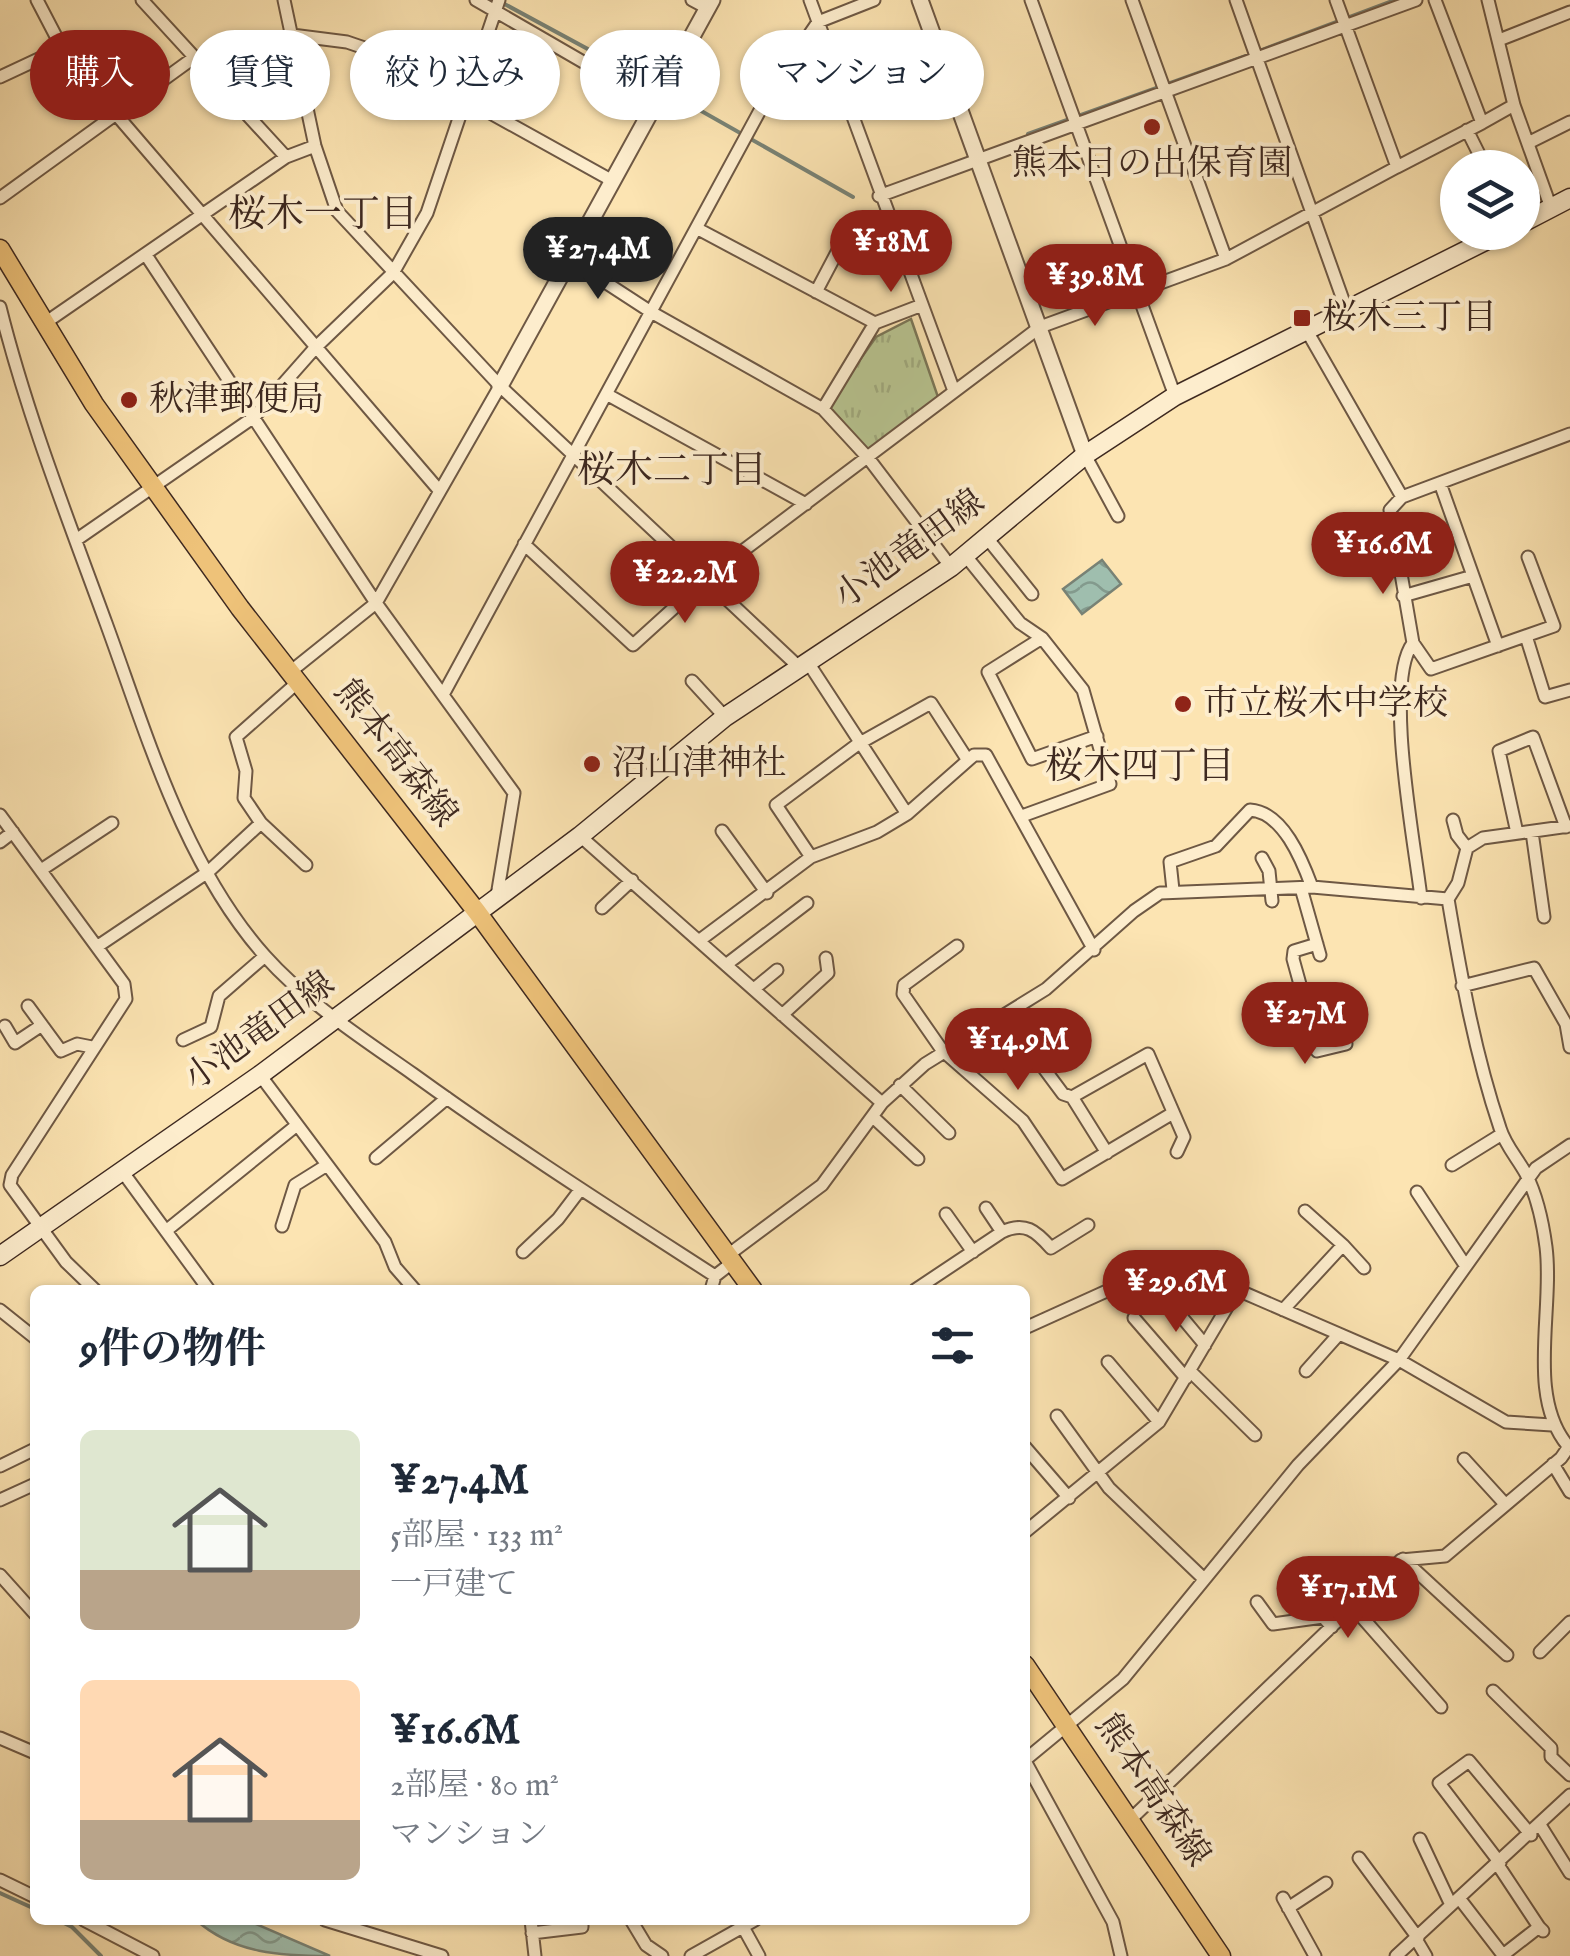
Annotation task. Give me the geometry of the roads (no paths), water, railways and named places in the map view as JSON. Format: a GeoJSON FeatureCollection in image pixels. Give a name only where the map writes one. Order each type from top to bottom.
{"type":"FeatureCollection","features":[{"type":"Feature","properties":{"kind":"main road"},"geometry":{"type":"LineString","coordinates":[[1540,213],[1570,198]]}},
{"type":"Feature","properties":{"kind":"main road","name":"熊本高森線"},"geometry":{"type":"LineString","coordinates":[[0,249],[94,404],[294,677],[477,912],[749,1285]]}},
{"type":"Feature","properties":{"kind":"main road","name":"小池竜田線"},"geometry":{"type":"LineString","coordinates":[[0,1256],[260,1075],[580,836],[724,717],[958,561],[1085,455],[1175,396],[1468,250]]}},
{"type":"Feature","properties":{"kind":"main road","name":"熊本高森線"},"geometry":{"type":"LineString","coordinates":[[1030,1672],[1132,1818],[1221,1956]]}},
{"type":"Feature","properties":{"kind":"street"},"geometry":{"type":"LineString","coordinates":[[36,0],[52,30]]}},
{"type":"Feature","properties":{"kind":"street"},"geometry":{"type":"LineString","coordinates":[[142,0],[190,57]]}},
{"type":"Feature","properties":{"kind":"street"},"geometry":{"type":"LineString","coordinates":[[284,0],[291,30]]}},
{"type":"Feature","properties":{"kind":"street"},"geometry":{"type":"LineString","coordinates":[[476,0],[497,5],[580,57]]}},
{"type":"Feature","properties":{"kind":"street"},"geometry":{"type":"LineString","coordinates":[[692,0],[710,4],[695,30]]}},
{"type":"Feature","properties":{"kind":"street"},"geometry":{"type":"LineString","coordinates":[[810,0],[954,391]]}},
{"type":"Feature","properties":{"kind":"street"},"geometry":{"type":"LineString","coordinates":[[444,693],[770,92],[818,22],[874,0]]}},
{"type":"Feature","properties":{"kind":"street"},"geometry":{"type":"LineString","coordinates":[[920,0],[1085,455],[1118,516]]}},
{"type":"Feature","properties":{"kind":"street"},"geometry":{"type":"LineString","coordinates":[[1031,0],[1175,396]]}},
{"type":"Feature","properties":{"kind":"street"},"geometry":{"type":"LineString","coordinates":[[1132,0],[1226,259]]}},
{"type":"Feature","properties":{"kind":"street"},"geometry":{"type":"LineString","coordinates":[[1236,0],[1348,311]]}},
{"type":"Feature","properties":{"kind":"street"},"geometry":{"type":"LineString","coordinates":[[1336,0],[1397,167]]}},
{"type":"Feature","properties":{"kind":"street"},"geometry":{"type":"LineString","coordinates":[[879,196],[1416,0]]}},
{"type":"Feature","properties":{"kind":"street"},"geometry":{"type":"LineString","coordinates":[[1435,0],[1482,123]]}},
{"type":"Feature","properties":{"kind":"street"},"geometry":{"type":"LineString","coordinates":[[1488,0],[1514,105],[1551,208]]}},
{"type":"Feature","properties":{"kind":"street"},"geometry":{"type":"LineString","coordinates":[[489,30],[497,5]]}},
{"type":"Feature","properties":{"kind":"street"},"geometry":{"type":"LineString","coordinates":[[1499,40],[1570,12]]}},
{"type":"Feature","properties":{"kind":"street"},"geometry":{"type":"LineString","coordinates":[[0,77],[30,63]]}},
{"type":"Feature","properties":{"kind":"street"},"geometry":{"type":"LineString","coordinates":[[524,544],[633,645],[708,577],[1040,328],[1226,259],[1514,105]]}},
{"type":"Feature","properties":{"kind":"street"},"geometry":{"type":"LineString","coordinates":[[0,198],[106,120]]}},
{"type":"Feature","properties":{"kind":"street"},"geometry":{"type":"LineString","coordinates":[[121,120],[438,489]]}},
{"type":"Feature","properties":{"kind":"street"},"geometry":{"type":"LineString","coordinates":[[251,120],[286,157]]}},
{"type":"Feature","properties":{"kind":"street"},"geometry":{"type":"LineString","coordinates":[[310,120],[338,211],[500,386],[805,666],[906,814]]}},
{"type":"Feature","properties":{"kind":"street"},"geometry":{"type":"LineString","coordinates":[[76,540],[254,416],[314,348],[392,273],[427,213],[460,120]]}},
{"type":"Feature","properties":{"kind":"street"},"geometry":{"type":"LineString","coordinates":[[508,120],[612,180]]}},
{"type":"Feature","properties":{"kind":"street"},"geometry":{"type":"LineString","coordinates":[[306,865],[261,823],[244,798],[246,771],[236,737],[376,602],[500,386],[645,120]]}},
{"type":"Feature","properties":{"kind":"street"},"geometry":{"type":"LineString","coordinates":[[1528,143],[1570,122]]}},
{"type":"Feature","properties":{"kind":"street"},"geometry":{"type":"LineString","coordinates":[[1467,130],[1477,150]]}},
{"type":"Feature","properties":{"kind":"street"},"geometry":{"type":"LineString","coordinates":[[44,323],[286,157],[315,146]]}},
{"type":"Feature","properties":{"kind":"street"},"geometry":{"type":"LineString","coordinates":[[698,229],[875,323]]}},
{"type":"Feature","properties":{"kind":"street"},"geometry":{"type":"LineString","coordinates":[[816,292],[846,237]]}},
{"type":"Feature","properties":{"kind":"street"},"geometry":{"type":"LineString","coordinates":[[146,255],[376,602],[514,793],[498,896]]}},
{"type":"Feature","properties":{"kind":"street"},"geometry":{"type":"LineString","coordinates":[[568,258],[650,312],[822,409],[958,561],[1020,623],[1042,638],[1086,694],[1110,784],[1022,816]]}},
{"type":"Feature","properties":{"kind":"street"},"geometry":{"type":"LineString","coordinates":[[822,409],[875,323],[922,305]]}},
{"type":"Feature","properties":{"kind":"street"},"geometry":{"type":"LineString","coordinates":[[0,307],[32,417],[170,789],[208,872],[265,956],[334,1018],[580,1190],[715,1276]]}},
{"type":"Feature","properties":{"kind":"street"},"geometry":{"type":"LineString","coordinates":[[1307,331],[1402,497]]}},
{"type":"Feature","properties":{"kind":"street"},"geometry":{"type":"LineString","coordinates":[[608,395],[806,504]]}},
{"type":"Feature","properties":{"kind":"street"},"geometry":{"type":"LineString","coordinates":[[1528,557],[1554,626],[1430,669],[1413,643],[1390,510],[1402,497],[1570,434]]}},
{"type":"Feature","properties":{"kind":"street"},"geometry":{"type":"LineString","coordinates":[[1440,483],[1498,646]]}},
{"type":"Feature","properties":{"kind":"street"},"geometry":{"type":"LineString","coordinates":[[987,538],[1032,594]]}},
{"type":"Feature","properties":{"kind":"street"},"geometry":{"type":"LineString","coordinates":[[1404,596],[1473,576]]}},
{"type":"Feature","properties":{"kind":"street"},"geometry":{"type":"LineString","coordinates":[[1526,636],[1545,696],[1570,690]]}},
{"type":"Feature","properties":{"kind":"street"},"geometry":{"type":"LineString","coordinates":[[1042,638],[988,672],[1032,759],[1097,736]]}},
{"type":"Feature","properties":{"kind":"street"},"geometry":{"type":"LineString","coordinates":[[1413,643],[1402,657],[1399,698],[1421,898]]}},
{"type":"Feature","properties":{"kind":"street"},"geometry":{"type":"LineString","coordinates":[[692,681],[724,717]]}},
{"type":"Feature","properties":{"kind":"street"},"geometry":{"type":"LineString","coordinates":[[811,857],[776,804],[858,744],[931,703],[967,759]]}},
{"type":"Feature","properties":{"kind":"street"},"geometry":{"type":"LineString","coordinates":[[1132,1818],[1403,1559],[1442,1558],[1569,1446],[1552,1425],[1544,1380],[1550,1294],[1546,1246],[1528,1178],[1502,1134],[1462,986],[1448,899],[1458,883],[1466,848],[1483,838],[1568,826],[1533,737],[1499,752],[1517,833]]}},
{"type":"Feature","properties":{"kind":"street"},"geometry":{"type":"LineString","coordinates":[[700,940],[768,893],[811,857],[877,832],[906,814],[979,752],[988,757],[1094,950]]}},
{"type":"Feature","properties":{"kind":"street"},"geometry":{"type":"LineString","coordinates":[[1173,890],[1170,862],[1216,846],[1250,810],[1268,816],[1299,851],[1319,949],[1293,952],[1318,1051],[1346,1044]]}},
{"type":"Feature","properties":{"kind":"street"},"geometry":{"type":"LineString","coordinates":[[0,815],[124,984],[126,999],[12,1175],[10,1185],[40,1229],[88,1285]]}},
{"type":"Feature","properties":{"kind":"street"},"geometry":{"type":"LineString","coordinates":[[1454,820],[1456,835],[1466,848]]}},
{"type":"Feature","properties":{"kind":"street"},"geometry":{"type":"LineString","coordinates":[[41,870],[112,823]]}},
{"type":"Feature","properties":{"kind":"street"},"geometry":{"type":"LineString","coordinates":[[98,946],[208,872],[261,823]]}},
{"type":"Feature","properties":{"kind":"street"},"geometry":{"type":"LineString","coordinates":[[722,831],[768,893]]}},
{"type":"Feature","properties":{"kind":"street"},"geometry":{"type":"LineString","coordinates":[[0,842],[13,832]]}},
{"type":"Feature","properties":{"kind":"street"},"geometry":{"type":"LineString","coordinates":[[1532,832],[1544,917]]}},
{"type":"Feature","properties":{"kind":"street"},"geometry":{"type":"LineString","coordinates":[[580,836],[882,1103]]}},
{"type":"Feature","properties":{"kind":"street"},"geometry":{"type":"LineString","coordinates":[[1262,858],[1272,895]]}},
{"type":"Feature","properties":{"kind":"street"},"geometry":{"type":"LineString","coordinates":[[602,908],[632,880]]}},
{"type":"Feature","properties":{"kind":"street"},"geometry":{"type":"LineString","coordinates":[[712,1285],[730,1259],[822,1185],[882,1103],[900,1086],[942,1050],[1005,1016],[1094,950],[1148,900],[1173,890],[1272,895],[1306,887],[1448,899]]}},
{"type":"Feature","properties":{"kind":"street"},"geometry":{"type":"LineString","coordinates":[[727,964],[807,903]]}},
{"type":"Feature","properties":{"kind":"street"},"geometry":{"type":"LineString","coordinates":[[957,946],[903,988],[912,1009],[942,1050],[1023,1121],[1062,1179],[1173,1113]]}},
{"type":"Feature","properties":{"kind":"street"},"geometry":{"type":"LineString","coordinates":[[183,1040],[211,1026],[219,996],[265,956]]}},
{"type":"Feature","properties":{"kind":"street"},"geometry":{"type":"LineString","coordinates":[[782,1015],[828,973],[826,958]]}},
{"type":"Feature","properties":{"kind":"street"},"geometry":{"type":"LineString","coordinates":[[1462,986],[1534,968],[1566,1024],[1570,1047]]}},
{"type":"Feature","properties":{"kind":"street"},"geometry":{"type":"LineString","coordinates":[[754,989],[777,970]]}},
{"type":"Feature","properties":{"kind":"street"},"geometry":{"type":"LineString","coordinates":[[28,1006],[61,1051],[77,1044],[92,1047]]}},
{"type":"Feature","properties":{"kind":"street"},"geometry":{"type":"LineString","coordinates":[[1309,1017],[1330,1010]]}},
{"type":"Feature","properties":{"kind":"street"},"geometry":{"type":"LineString","coordinates":[[1005,1016],[1063,1094],[1072,1097],[1108,1153]]}},
{"type":"Feature","properties":{"kind":"street"},"geometry":{"type":"LineString","coordinates":[[5,1026],[14,1043],[42,1025]]}},
{"type":"Feature","properties":{"kind":"street"},"geometry":{"type":"LineString","coordinates":[[1072,1097],[1146,1053],[1185,1140],[1177,1152]]}},
{"type":"Feature","properties":{"kind":"street"},"geometry":{"type":"LineString","coordinates":[[260,1075],[411,1285]]}},
{"type":"Feature","properties":{"kind":"street"},"geometry":{"type":"LineString","coordinates":[[900,1086],[949,1133]]}},
{"type":"Feature","properties":{"kind":"street"},"geometry":{"type":"LineString","coordinates":[[376,1158],[447,1098]]}},
{"type":"Feature","properties":{"kind":"street"},"geometry":{"type":"LineString","coordinates":[[873,1117],[918,1158]]}},
{"type":"Feature","properties":{"kind":"street"},"geometry":{"type":"LineString","coordinates":[[167,1230],[297,1125]]}},
{"type":"Feature","properties":{"kind":"street"},"geometry":{"type":"LineString","coordinates":[[1452,1165],[1502,1134]]}},
{"type":"Feature","properties":{"kind":"street"},"geometry":{"type":"LineString","coordinates":[[1030,1756],[1123,1678],[1298,1466],[1399,1360],[1528,1178],[1570,1145]]}},
{"type":"Feature","properties":{"kind":"street"},"geometry":{"type":"LineString","coordinates":[[282,1226],[295,1186],[327,1165]]}},
{"type":"Feature","properties":{"kind":"street"},"geometry":{"type":"LineString","coordinates":[[122,1172],[206,1285]]}},
{"type":"Feature","properties":{"kind":"street"},"geometry":{"type":"LineString","coordinates":[[523,1252],[558,1219],[580,1190]]}},
{"type":"Feature","properties":{"kind":"street"},"geometry":{"type":"LineString","coordinates":[[1417,1192],[1465,1265]]}},
{"type":"Feature","properties":{"kind":"street"},"geometry":{"type":"LineString","coordinates":[[986,1208],[1002,1232]]}},
{"type":"Feature","properties":{"kind":"street"},"geometry":{"type":"LineString","coordinates":[[1305,1211],[1364,1268]]}},
{"type":"Feature","properties":{"kind":"street"},"geometry":{"type":"LineString","coordinates":[[946,1214],[973,1252]]}},
{"type":"Feature","properties":{"kind":"street"},"geometry":{"type":"LineString","coordinates":[[924,1285],[1002,1232],[1018,1226],[1030,1228],[1051,1248],[1088,1225]]}},
{"type":"Feature","properties":{"kind":"street"},"geometry":{"type":"LineString","coordinates":[[1283,1310],[1323,1258],[1342,1245]]}},
{"type":"Feature","properties":{"kind":"street"},"geometry":{"type":"LineString","coordinates":[[1030,1326],[1120,1285],[1187,1283],[1239,1288],[1399,1360],[1506,1422],[1552,1425]]}},
{"type":"Feature","properties":{"kind":"street"},"geometry":{"type":"LineString","coordinates":[[1030,1528],[1159,1422],[1239,1288]]}},
{"type":"Feature","properties":{"kind":"street"},"geometry":{"type":"LineString","coordinates":[[1176,1309],[1205,1345]]}},
{"type":"Feature","properties":{"kind":"street"},"geometry":{"type":"LineString","coordinates":[[0,1310],[30,1334]]}},
{"type":"Feature","properties":{"kind":"street"},"geometry":{"type":"LineString","coordinates":[[1134,1318],[1255,1435]]}},
{"type":"Feature","properties":{"kind":"street"},"geometry":{"type":"LineString","coordinates":[[1306,1371],[1339,1334]]}},
{"type":"Feature","properties":{"kind":"street"},"geometry":{"type":"LineString","coordinates":[[1108,1362],[1159,1422]]}},
{"type":"Feature","properties":{"kind":"street"},"geometry":{"type":"LineString","coordinates":[[1057,1416],[1110,1488],[1203,1578]]}},
{"type":"Feature","properties":{"kind":"street"},"geometry":{"type":"LineString","coordinates":[[0,1466],[30,1451]]}},
{"type":"Feature","properties":{"kind":"street"},"geometry":{"type":"LineString","coordinates":[[1030,1454],[1069,1498]]}},
{"type":"Feature","properties":{"kind":"street"},"geometry":{"type":"LineString","coordinates":[[1464,1459],[1505,1504]]}},
{"type":"Feature","properties":{"kind":"street"},"geometry":{"type":"LineString","coordinates":[[1553,1464],[1570,1492]]}},
{"type":"Feature","properties":{"kind":"street"},"geometry":{"type":"LineString","coordinates":[[0,1500],[30,1486]]}},
{"type":"Feature","properties":{"kind":"street"},"geometry":{"type":"LineString","coordinates":[[1403,1559],[1508,1655]]}},
{"type":"Feature","properties":{"kind":"street"},"geometry":{"type":"LineString","coordinates":[[0,1575],[30,1608]]}},
{"type":"Feature","properties":{"kind":"street"},"geometry":{"type":"LineString","coordinates":[[1257,1602],[1273,1624],[1322,1618],[1332,1628]]}},
{"type":"Feature","properties":{"kind":"street"},"geometry":{"type":"LineString","coordinates":[[1353,1608],[1441,1707]]}},
{"type":"Feature","properties":{"kind":"street"},"geometry":{"type":"LineString","coordinates":[[1540,1652],[1570,1622]]}},
{"type":"Feature","properties":{"kind":"street"},"geometry":{"type":"LineString","coordinates":[[1492,1690],[1551,1748],[1552,1757],[1570,1775]]}},
{"type":"Feature","properties":{"kind":"street"},"geometry":{"type":"LineString","coordinates":[[0,1738],[30,1752]]}},
{"type":"Feature","properties":{"kind":"street"},"geometry":{"type":"LineString","coordinates":[[1420,1839],[1455,1902],[1503,1955],[1541,1929],[1439,1783],[1469,1761],[1536,1830],[1570,1873]]}},
{"type":"Feature","properties":{"kind":"street"},"geometry":{"type":"LineString","coordinates":[[1030,1769],[1114,1922],[1121,1956]]}},
{"type":"Feature","properties":{"kind":"street"},"geometry":{"type":"LineString","coordinates":[[1396,1956],[1570,1796]]}},
{"type":"Feature","properties":{"kind":"street"},"geometry":{"type":"LineString","coordinates":[[1359,1858],[1426,1956]]}},
{"type":"Feature","properties":{"kind":"street"},"geometry":{"type":"LineString","coordinates":[[0,1880],[30,1895]]}},
{"type":"Feature","properties":{"kind":"street"},"geometry":{"type":"LineString","coordinates":[[1315,1956],[1286,1903],[1326,1883]]}},
{"type":"Feature","properties":{"kind":"street"},"geometry":{"type":"LineString","coordinates":[[94,1925],[153,1956]]}},
{"type":"Feature","properties":{"kind":"street"},"geometry":{"type":"LineString","coordinates":[[340,1925],[442,1956]]}},
{"type":"Feature","properties":{"kind":"street"},"geometry":{"type":"LineString","coordinates":[[535,1956],[532,1926],[582,1925]]}},
{"type":"Feature","properties":{"kind":"street"},"geometry":{"type":"LineString","coordinates":[[635,1925],[646,1945],[662,1956]]}},
{"type":"Feature","properties":{"kind":"street"},"geometry":{"type":"LineString","coordinates":[[723,1925],[728,1935]]}},
{"type":"Feature","properties":{"kind":"street"},"geometry":{"type":"LineString","coordinates":[[691,1956],[746,1925]]}},
{"type":"Feature","properties":{"kind":"street"},"geometry":{"type":"LineString","coordinates":[[750,1925],[758,1956]]}},
{"type":"Feature","properties":{"kind":"water"},"geometry":{"type":"Polygon","coordinates":[[[1102,560],[1121,584],[1082,614],[1063,589],[1102,560]]]}},
{"type":"Feature","properties":{"kind":"water"},"geometry":{"type":"Polygon","coordinates":[[[203,1925],[259,1925],[330,1956],[259,1951],[203,1925]]]}},
{"type":"Feature","properties":{"kind":"waterway"},"geometry":{"type":"LineString","coordinates":[[1259,51],[1395,0]]}},
{"type":"Feature","properties":{"kind":"waterway"},"geometry":{"type":"LineString","coordinates":[[499,1],[580,45]]}},
{"type":"Feature","properties":{"kind":"waterway"},"geometry":{"type":"LineString","coordinates":[[1028,134],[1246,56]]}},
{"type":"Feature","properties":{"kind":"waterway"},"geometry":{"type":"LineString","coordinates":[[717,120],[853,197]]}},
{"type":"Feature","properties":{"kind":"waterway"},"geometry":{"type":"LineString","coordinates":[[0,1893],[30,1907]]}},
{"type":"Feature","properties":{"kind":"waterway"},"geometry":{"type":"LineString","coordinates":[[68,1925],[101,1956]]}},
{"type":"Feature","properties":{"kind":"place","name":"熊本日の出保育園"},"geometry":{"type":"Point","coordinates":[1152,127]}},
{"type":"Feature","properties":{"kind":"place","name":"桜木三丁目"},"geometry":{"type":"Point","coordinates":[1302,318]}},
{"type":"Feature","properties":{"kind":"place","name":"秋津郵便局"},"geometry":{"type":"Point","coordinates":[129,400]}},
{"type":"Feature","properties":{"kind":"place","name":"市立桜木中学校"},"geometry":{"type":"Point","coordinates":[1183,704]}},
{"type":"Feature","properties":{"kind":"place","name":"沼山津神社"},"geometry":{"type":"Point","coordinates":[592,764]}},
{"type":"Feature","properties":{"kind":"district","name":"桜木一丁目"},"geometry":{"type":"Point","coordinates":[323,216]}},
{"type":"Feature","properties":{"kind":"district","name":"桜木二丁目"},"geometry":{"type":"Point","coordinates":[672,472]}},
{"type":"Feature","properties":{"kind":"district","name":"桜木四丁目"},"geometry":{"type":"Point","coordinates":[1140,768]}}]}
